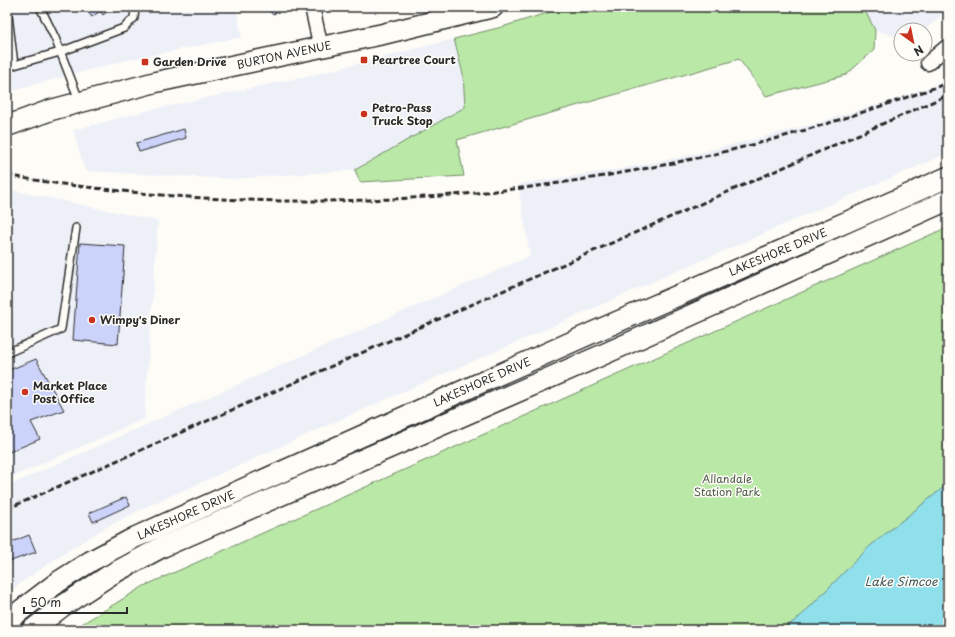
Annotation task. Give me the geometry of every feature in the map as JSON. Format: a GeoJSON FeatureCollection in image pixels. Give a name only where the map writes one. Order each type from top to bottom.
{"type":"FeatureCollection","features":[{"type":"Feature","properties":{"kind":"main road","name":"BURTON AVENUE"},"geometry":{"type":"LineString","coordinates":[[7,126],[51,110],[80,102],[178,78],[321,48],[484,8]]}},
{"type":"Feature","properties":{"kind":"main road","name":"LAKESHORE DRIVE"},"geometry":{"type":"LineString","coordinates":[[7,621],[58,582],[91,561],[136,538],[586,335],[849,222],[948,177]]}},
{"type":"Feature","properties":{"kind":"main road","name":"LAKESHORE DRIVE"},"geometry":{"type":"LineString","coordinates":[[32,630],[71,600],[110,575],[162,547],[602,355],[948,200]]}},
{"type":"Feature","properties":{"kind":"street"},"geometry":{"type":"LineString","coordinates":[[312,7],[321,48]]}},
{"type":"Feature","properties":{"kind":"street"},"geometry":{"type":"LineString","coordinates":[[928,63],[948,46]]}},
{"type":"Feature","properties":{"kind":"lane"},"geometry":{"type":"LineString","coordinates":[[7,7],[10,66],[60,52],[124,28],[134,18],[134,7]]}},
{"type":"Feature","properties":{"kind":"lane"},"geometry":{"type":"LineString","coordinates":[[40,7],[55,38],[80,102]]}},
{"type":"Feature","properties":{"kind":"lane"},"geometry":{"type":"LineString","coordinates":[[7,353],[61,329],[76,228]]}},
{"type":"Feature","properties":{"kind":"shaded area"},"geometry":{"type":"Polygon","coordinates":[[[7,7],[236,7],[242,37],[127,60],[7,93],[7,7]]]}},
{"type":"Feature","properties":{"kind":"shaded area"},"geometry":{"type":"Polygon","coordinates":[[[863,7],[948,7],[948,9],[933,23],[893,22],[893,36],[875,30],[863,7]]]}},
{"type":"Feature","properties":{"kind":"shaded area"},"geometry":{"type":"Polygon","coordinates":[[[454,39],[463,74],[465,107],[355,170],[233,179],[85,171],[73,130],[150,110],[325,72],[454,39]]]}},
{"type":"Feature","properties":{"kind":"shaded area"},"geometry":{"type":"Polygon","coordinates":[[[948,80],[948,153],[380,402],[146,507],[103,529],[55,559],[7,594],[7,486],[530,256],[518,184],[621,169],[690,155],[810,125],[899,98],[948,80]]]}},
{"type":"Feature","properties":{"kind":"shaded area"},"geometry":{"type":"Polygon","coordinates":[[[7,189],[158,221],[144,419],[7,479],[7,189]]]}},
{"type":"Feature","properties":{"kind":"green space"},"geometry":{"type":"Polygon","coordinates":[[[566,7],[863,7],[875,30],[874,50],[846,75],[766,96],[739,59],[457,140],[464,176],[360,182],[355,170],[465,107],[463,74],[454,39],[502,27],[566,7]]]}},
{"type":"Feature","properties":{"kind":"green space","name":"Allandale Station Park"},"geometry":{"type":"Polygon","coordinates":[[[948,227],[948,486],[943,488],[869,547],[801,616],[782,630],[72,630],[144,586],[948,227]]]}},
{"type":"Feature","properties":{"kind":"water","name":"Lake Simcoe"},"geometry":{"type":"Polygon","coordinates":[[[948,486],[948,630],[782,630],[801,616],[869,547],[943,488],[948,486]]]}},
{"type":"Feature","properties":{"kind":"building"},"geometry":{"type":"Polygon","coordinates":[[[83,7],[121,7],[115,12],[111,8],[103,15],[100,11],[92,17],[83,7]]]}},
{"type":"Feature","properties":{"kind":"building"},"geometry":{"type":"Polygon","coordinates":[[[151,7],[161,7],[156,12],[151,7]]]}},
{"type":"Feature","properties":{"kind":"building"},"geometry":{"type":"Polygon","coordinates":[[[266,7],[282,7],[273,15],[266,7]]]}},
{"type":"Feature","properties":{"kind":"building"},"geometry":{"type":"Polygon","coordinates":[[[184,129],[186,138],[139,152],[136,143],[184,129]]]}},
{"type":"Feature","properties":{"kind":"building"},"geometry":{"type":"Polygon","coordinates":[[[80,243],[125,246],[118,344],[73,340],[80,243]]]}},
{"type":"Feature","properties":{"kind":"building"},"geometry":{"type":"Polygon","coordinates":[[[36,359],[64,410],[31,422],[40,439],[7,453],[7,371],[36,359]]]}},
{"type":"Feature","properties":{"kind":"building"},"geometry":{"type":"Polygon","coordinates":[[[126,497],[130,505],[93,522],[89,513],[126,497]]]}},
{"type":"Feature","properties":{"kind":"building"},"geometry":{"type":"Polygon","coordinates":[[[29,535],[36,552],[11,561],[7,550],[7,544],[29,535]]]}},
{"type":"Feature","properties":{"kind":"railway"},"geometry":{"type":"LineString","coordinates":[[7,175],[57,183],[140,193],[240,200],[339,201],[488,192],[598,177],[716,154],[818,126],[948,83]]}},
{"type":"Feature","properties":{"kind":"railway"},"geometry":{"type":"LineString","coordinates":[[7,509],[948,95]]}},
{"type":"Feature","properties":{"kind":"place","name":"Peartree Court"},"geometry":{"type":"Point","coordinates":[364,60]}},
{"type":"Feature","properties":{"kind":"place","name":"Garden Drive"},"geometry":{"type":"Point","coordinates":[145,62]}},
{"type":"Feature","properties":{"kind":"place","name":"Petro-Pass Truck Stop"},"geometry":{"type":"Point","coordinates":[364,114]}},
{"type":"Feature","properties":{"kind":"place","name":"Wimpy's Diner"},"geometry":{"type":"Point","coordinates":[92,320]}},
{"type":"Feature","properties":{"kind":"place","name":"Market Place Post Office"},"geometry":{"type":"Point","coordinates":[25,392]}}]}
